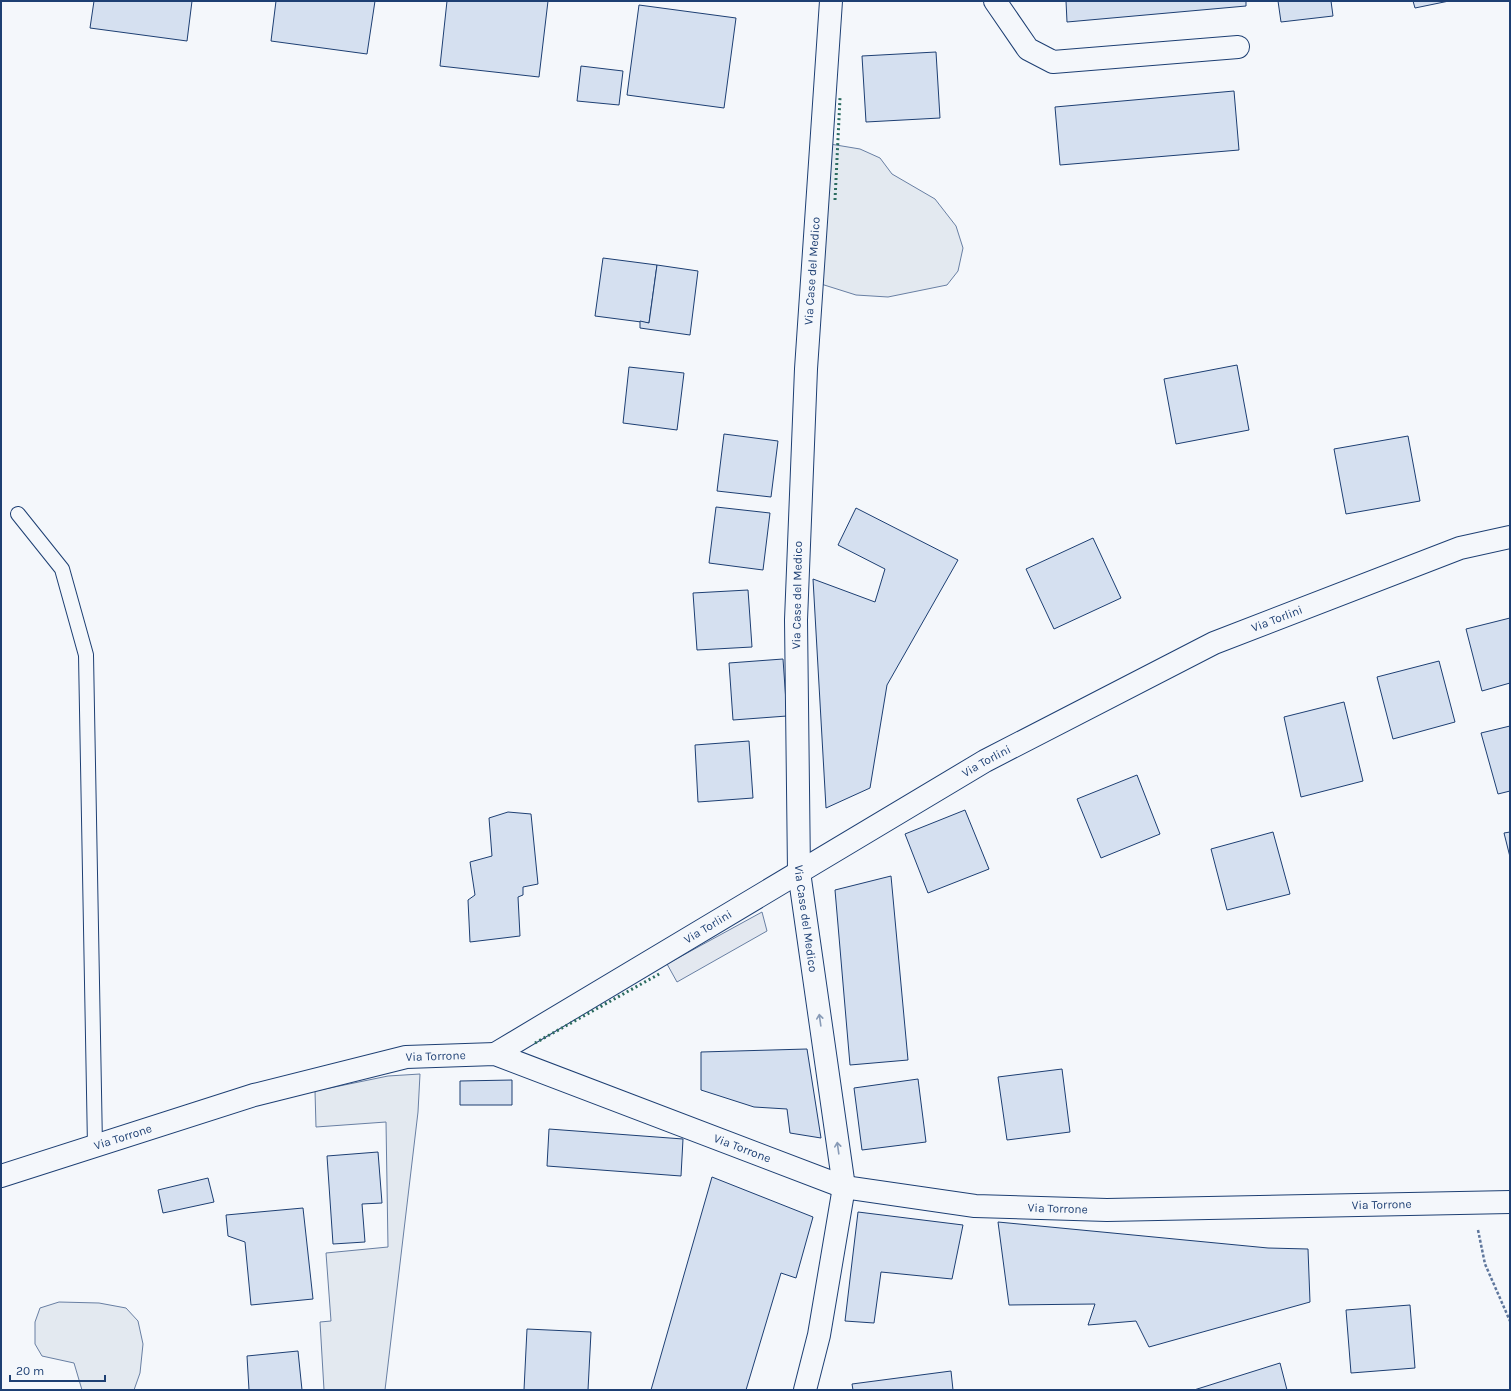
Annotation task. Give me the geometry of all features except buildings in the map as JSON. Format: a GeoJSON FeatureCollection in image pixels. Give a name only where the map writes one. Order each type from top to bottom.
{"type":"FeatureCollection","features":[{"type":"Feature","properties":{"kind":"main road","name":"Via Case del Medico"},"geometry":{"type":"LineString","coordinates":[[805,1390],[819,1335],[844,1187],[799,872],[796,620],[806,369],[831,1]]}},
{"type":"Feature","properties":{"kind":"main road"},"geometry":{"type":"LineString","coordinates":[[995,1],[1028,49],[1053,62],[1238,47]]}},
{"type":"Feature","properties":{"kind":"main road","name":"Via Torlini"},"geometry":{"type":"LineString","coordinates":[[495,1054],[985,761],[1214,643],[1460,548],[1510,537]]}},
{"type":"Feature","properties":{"kind":"main road","name":"Via Torrone"},"geometry":{"type":"LineString","coordinates":[[1,1176],[254,1095],[406,1057],[495,1054],[844,1187],[975,1206],[1107,1210],[1510,1202]]}},
{"type":"Feature","properties":{"kind":"lane"},"geometry":{"type":"LineString","coordinates":[[18,514],[62,569],[86,655],[95,1146]]}},
{"type":"Feature","properties":{"kind":"path"},"geometry":{"type":"LineString","coordinates":[[1472,1202],[1485,1264],[1510,1321]]}},
{"type":"Feature","properties":{"kind":"shaded area"},"geometry":{"type":"Polygon","coordinates":[[[830,144],[860,149],[880,158],[892,174],[935,199],[956,226],[963,248],[958,271],[947,285],[888,297],[856,295],[821,284],[830,144]]]}},
{"type":"Feature","properties":{"kind":"shaded area"},"geometry":{"type":"Polygon","coordinates":[[[762,912],[767,931],[677,982],[667,964],[762,912]]]}},
{"type":"Feature","properties":{"kind":"shaded area"},"geometry":{"type":"Polygon","coordinates":[[[420,1074],[418,1112],[385,1390],[324,1390],[320,1322],[331,1321],[326,1253],[388,1247],[386,1122],[316,1127],[315,1091],[388,1076],[420,1074]]]}},
{"type":"Feature","properties":{"kind":"shaded area"},"geometry":{"type":"Polygon","coordinates":[[[59,1302],[99,1303],[126,1308],[138,1321],[143,1344],[140,1373],[134,1390],[82,1390],[74,1363],[42,1356],[35,1344],[35,1322],[40,1308],[59,1302]]]}},
{"type":"Feature","properties":{"kind":"hedge"},"geometry":{"type":"LineString","coordinates":[[835,200],[840,98]]}},
{"type":"Feature","properties":{"kind":"hedge"},"geometry":{"type":"LineString","coordinates":[[535,1043],[661,973]]}}]}
